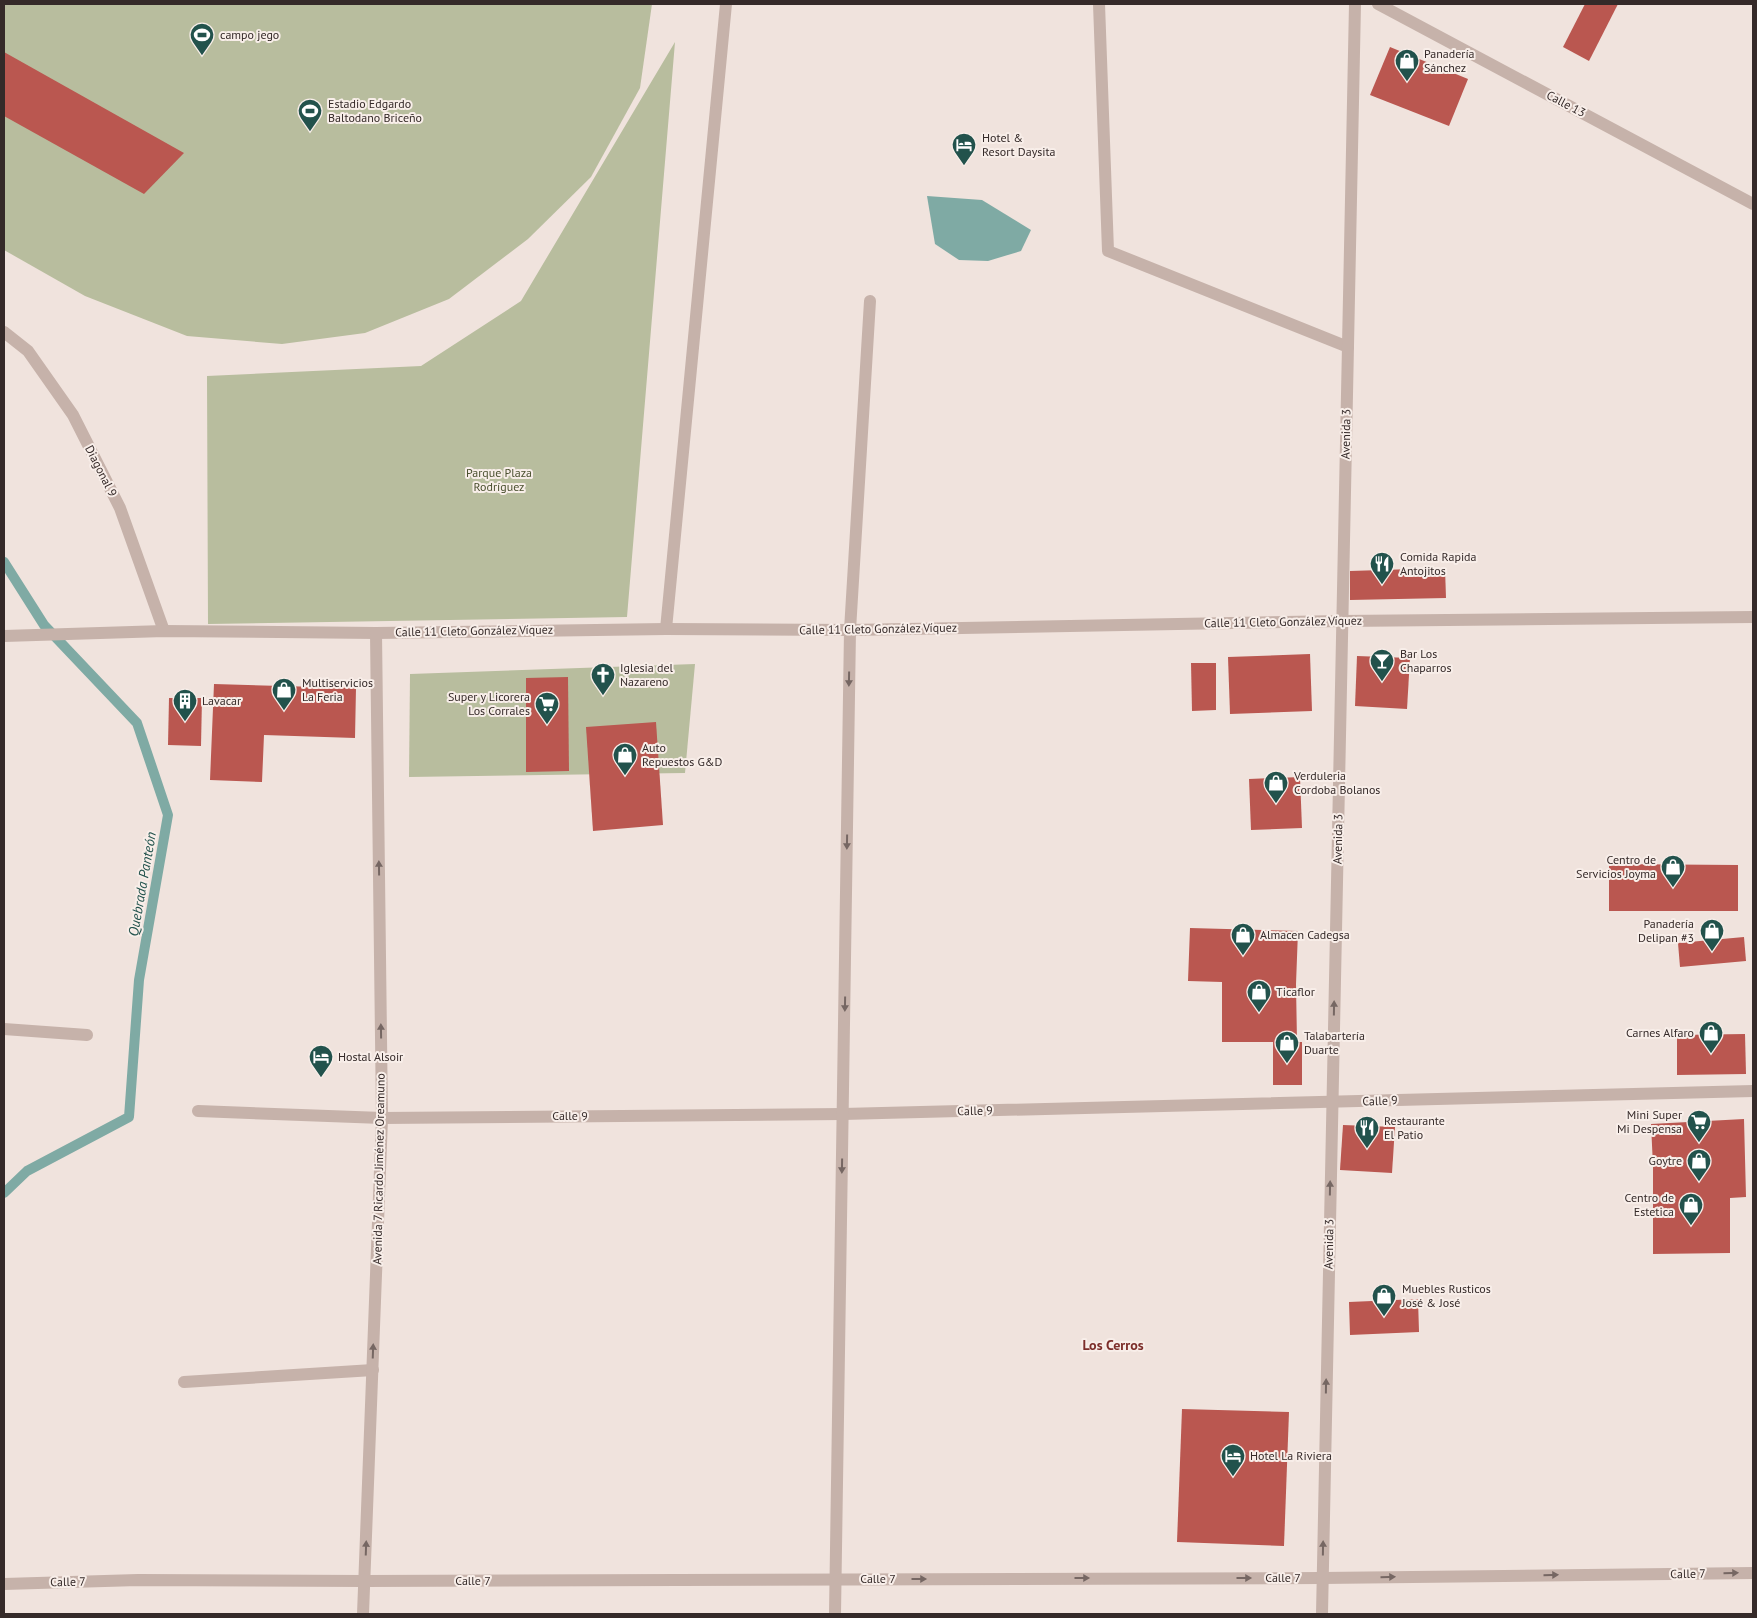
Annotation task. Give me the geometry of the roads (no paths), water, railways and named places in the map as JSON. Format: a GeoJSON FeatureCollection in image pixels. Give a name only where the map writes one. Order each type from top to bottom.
{"type":"FeatureCollection","features":[{"type":"Feature","properties":{"kind":"street"},"geometry":{"type":"LineString","coordinates":[[666,629],[726,4]]}},
{"type":"Feature","properties":{"kind":"street"},"geometry":{"type":"LineString","coordinates":[[1100,4],[1108,252],[1348,347]]}},
{"type":"Feature","properties":{"kind":"street","name":"Avenida 3"},"geometry":{"type":"LineString","coordinates":[[1322,1614],[1355,4]]}},
{"type":"Feature","properties":{"kind":"street","name":"Calle 13"},"geometry":{"type":"LineString","coordinates":[[1378,4],[1753,204]]}},
{"type":"Feature","properties":{"kind":"street"},"geometry":{"type":"LineString","coordinates":[[835,1614],[850,630],[870,301]]}},
{"type":"Feature","properties":{"kind":"street","name":"Diagonal 9"},"geometry":{"type":"LineString","coordinates":[[4,332],[28,351],[73,415],[120,508],[164,631]]}},
{"type":"Feature","properties":{"kind":"street","name":"Calle 11 Cleto González Víquez"},"geometry":{"type":"LineString","coordinates":[[4,636],[164,631],[376,633],[666,629],[850,630],[1342,621],[1753,617]]}},
{"type":"Feature","properties":{"kind":"street","name":"Avenida 7 Ricardo Jiménez Oreamuno"},"geometry":{"type":"LineString","coordinates":[[363,1614],[382,1118],[376,633]]}},
{"type":"Feature","properties":{"kind":"street"},"geometry":{"type":"LineString","coordinates":[[4,1029],[87,1035]]}},
{"type":"Feature","properties":{"kind":"street","name":"Calle 9"},"geometry":{"type":"LineString","coordinates":[[198,1110],[382,1118],[843,1114],[1753,1091]]}},
{"type":"Feature","properties":{"kind":"street"},"geometry":{"type":"LineString","coordinates":[[184,1382],[373,1370]]}},
{"type":"Feature","properties":{"kind":"street","name":"Calle 7"},"geometry":{"type":"LineString","coordinates":[[4,1584],[138,1580],[1322,1578],[1753,1573]]}},
{"type":"Feature","properties":{"kind":"water"},"geometry":{"type":"Polygon","coordinates":[[[927,196],[982,200],[1031,230],[1021,251],[988,261],[959,260],[935,244],[927,196]]]}},
{"type":"Feature","properties":{"kind":"waterway","name":"Quebrada Panteón"},"geometry":{"type":"LineString","coordinates":[[4,562],[44,625],[137,723],[168,815],[139,980],[129,1117],[27,1171],[4,1193]]}},
{"type":"Feature","properties":{"kind":"place","name":"campo jego"},"geometry":{"type":"Point","coordinates":[202,56]}},
{"type":"Feature","properties":{"kind":"place","name":"Panadería Sánchez"},"geometry":{"type":"Point","coordinates":[1407,82]}},
{"type":"Feature","properties":{"kind":"place","name":"Estadio Edgardo Baltodano Briceño"},"geometry":{"type":"Point","coordinates":[310,132]}},
{"type":"Feature","properties":{"kind":"place","name":"Hotel & Resort Daysita"},"geometry":{"type":"Point","coordinates":[964,166]}},
{"type":"Feature","properties":{"kind":"place","name":"Comida Rapida Antojitos"},"geometry":{"type":"Point","coordinates":[1382,585]}},
{"type":"Feature","properties":{"kind":"place","name":"Bar Los Chaparros"},"geometry":{"type":"Point","coordinates":[1382,682]}},
{"type":"Feature","properties":{"kind":"place","name":"Iglesia del Nazareno"},"geometry":{"type":"Point","coordinates":[603,696]}},
{"type":"Feature","properties":{"kind":"place","name":"Multiservicios La Feria"},"geometry":{"type":"Point","coordinates":[284,711]}},
{"type":"Feature","properties":{"kind":"place","name":"Lavacar"},"geometry":{"type":"Point","coordinates":[185,722]}},
{"type":"Feature","properties":{"kind":"place","name":"Super y Licorera Los Corrales"},"geometry":{"type":"Point","coordinates":[547,725]}},
{"type":"Feature","properties":{"kind":"place","name":"Auto Repuestos G&D"},"geometry":{"type":"Point","coordinates":[625,776]}},
{"type":"Feature","properties":{"kind":"place","name":"Verduleria Cordoba Bolanos"},"geometry":{"type":"Point","coordinates":[1276,804]}},
{"type":"Feature","properties":{"kind":"place","name":"Centro de Servicios Joyma"},"geometry":{"type":"Point","coordinates":[1673,888]}},
{"type":"Feature","properties":{"kind":"place","name":"Panadería Delipan #3"},"geometry":{"type":"Point","coordinates":[1712,952]}},
{"type":"Feature","properties":{"kind":"place","name":"Almacen Cadegsa"},"geometry":{"type":"Point","coordinates":[1243,956]}},
{"type":"Feature","properties":{"kind":"place","name":"Ticaflor"},"geometry":{"type":"Point","coordinates":[1259,1013]}},
{"type":"Feature","properties":{"kind":"place","name":"Carnes Alfaro"},"geometry":{"type":"Point","coordinates":[1711,1054]}},
{"type":"Feature","properties":{"kind":"place","name":"Talabartería Duarte"},"geometry":{"type":"Point","coordinates":[1287,1064]}},
{"type":"Feature","properties":{"kind":"place","name":"Hostal Alsoir"},"geometry":{"type":"Point","coordinates":[321,1078]}},
{"type":"Feature","properties":{"kind":"place","name":"Mini Super Mi Despensa"},"geometry":{"type":"Point","coordinates":[1699,1143]}},
{"type":"Feature","properties":{"kind":"place","name":"Restaurante El Patio"},"geometry":{"type":"Point","coordinates":[1367,1149]}},
{"type":"Feature","properties":{"kind":"place","name":"Goytre"},"geometry":{"type":"Point","coordinates":[1699,1182]}},
{"type":"Feature","properties":{"kind":"place","name":"Centro de Estetica"},"geometry":{"type":"Point","coordinates":[1691,1226]}},
{"type":"Feature","properties":{"kind":"place","name":"Muebles Rusticos José & José"},"geometry":{"type":"Point","coordinates":[1384,1317]}},
{"type":"Feature","properties":{"kind":"place","name":"Hotel La Riviera"},"geometry":{"type":"Point","coordinates":[1233,1477]}},
{"type":"Feature","properties":{"kind":"district","name":"Los Cerros"},"geometry":{"type":"Point","coordinates":[1113,1345]}},
{"type":"Feature","properties":{"kind":"park label","name":"Parque Plaza Rodríguez"},"geometry":{"type":"Point","coordinates":[499,480]}}]}
